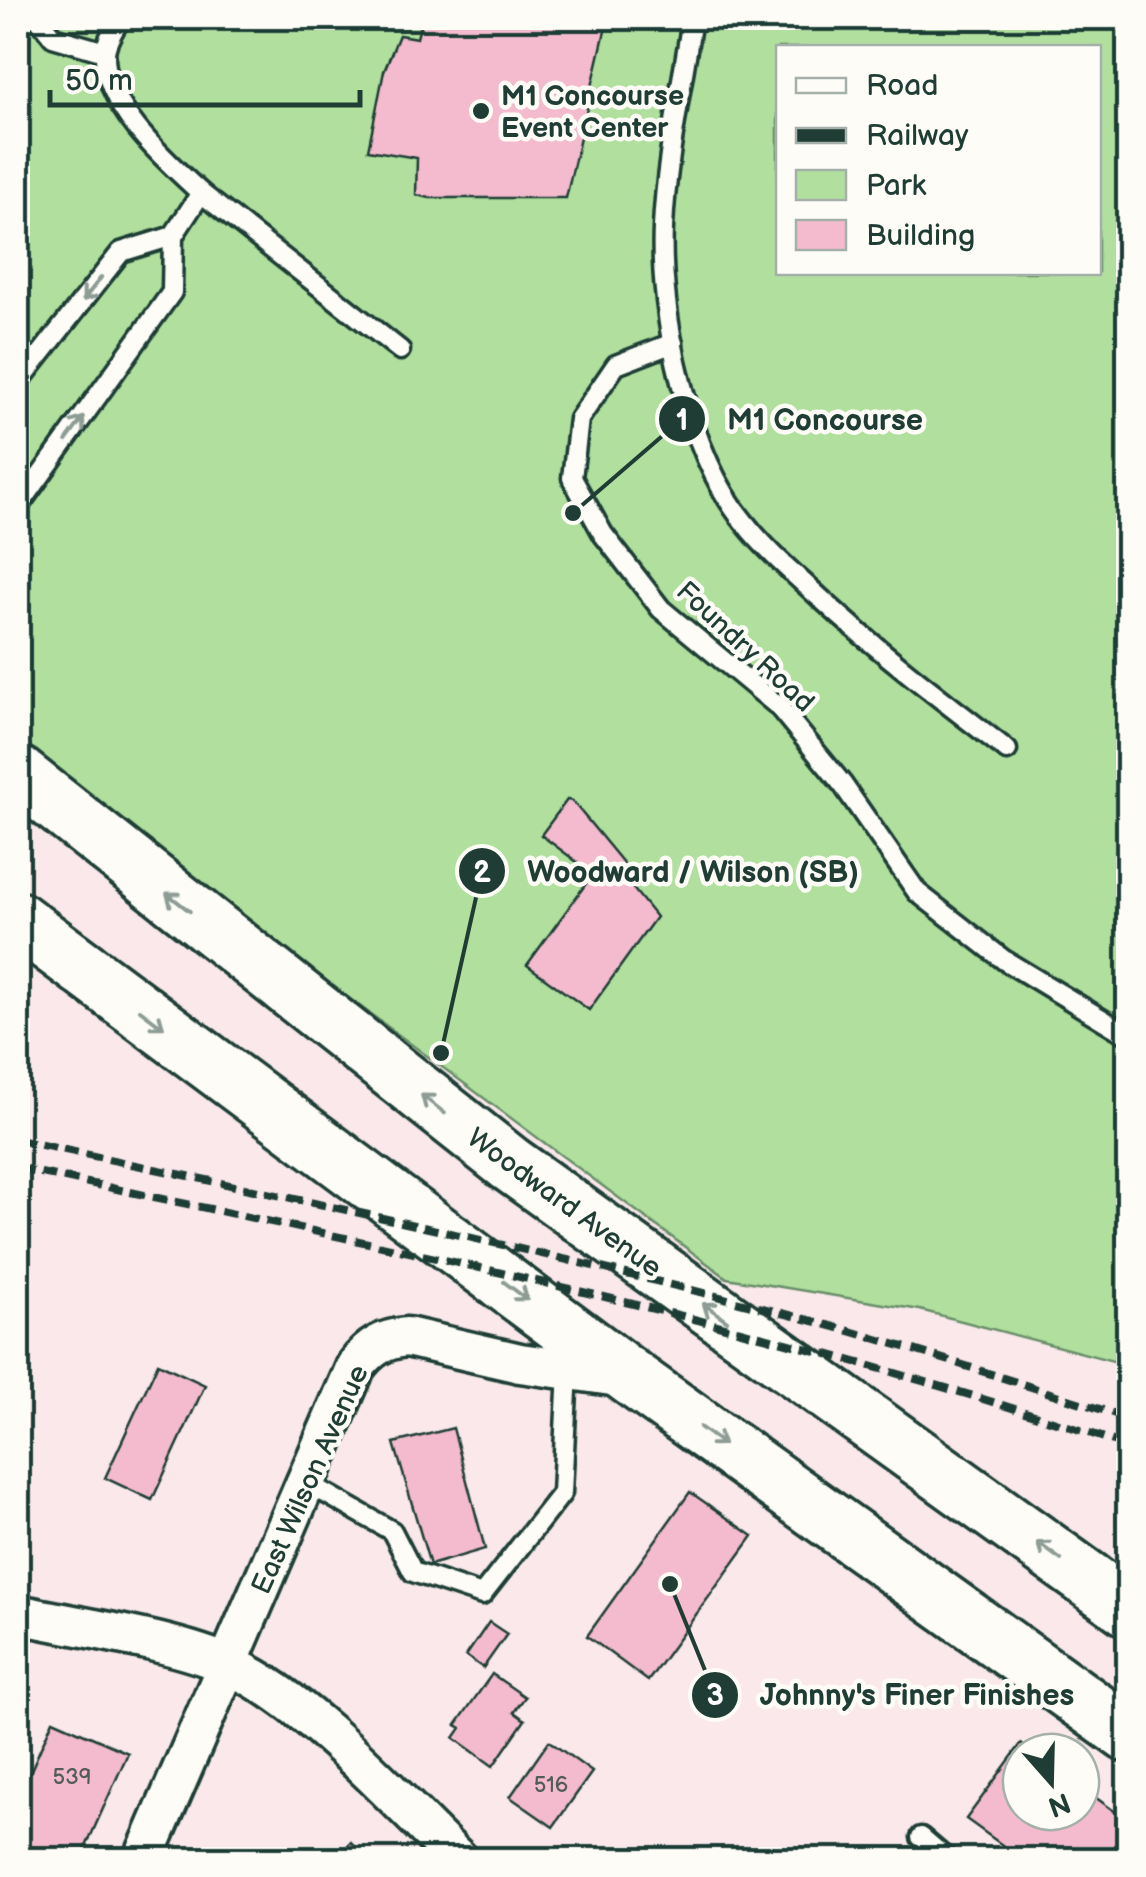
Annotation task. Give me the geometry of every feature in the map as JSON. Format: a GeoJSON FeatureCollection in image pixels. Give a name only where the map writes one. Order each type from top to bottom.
{"type":"FeatureCollection","features":[{"type":"Feature","properties":{"kind":"main road","name":"Woodward Avenue"},"geometry":{"type":"LineString","coordinates":[[18,774],[510,1164],[1128,1608]]}},
{"type":"Feature","properties":{"kind":"main road"},"geometry":{"type":"LineString","coordinates":[[18,920],[633,1380],[1128,1734]]}},
{"type":"Feature","properties":{"kind":"street","name":"East Wilson Avenue"},"geometry":{"type":"LineString","coordinates":[[143,1860],[356,1366],[365,1354],[391,1338],[407,1337],[520,1363],[633,1380]]}},
{"type":"Feature","properties":{"kind":"street"},"geometry":{"type":"LineString","coordinates":[[18,1614],[170,1647],[228,1664],[300,1710],[458,1860]]}},
{"type":"Feature","properties":{"kind":"lane"},"geometry":{"type":"LineString","coordinates":[[38,18],[53,37],[105,52]]}},
{"type":"Feature","properties":{"kind":"lane"},"geometry":{"type":"LineString","coordinates":[[122,18],[105,52],[111,82],[129,118],[158,153],[201,194],[400,350]]}},
{"type":"Feature","properties":{"kind":"lane"},"geometry":{"type":"LineString","coordinates":[[692,18],[662,227],[666,304],[700,439],[719,484],[743,522],[768,550],[882,655],[1007,750]]}},
{"type":"Feature","properties":{"kind":"lane"},"geometry":{"type":"LineString","coordinates":[[18,507],[172,292],[173,236],[201,194]]}},
{"type":"Feature","properties":{"kind":"lane"},"geometry":{"type":"LineString","coordinates":[[18,383],[121,252],[173,236]]}},
{"type":"Feature","properties":{"kind":"lane","name":"Foundry Road"},"geometry":{"type":"LineString","coordinates":[[673,343],[616,365],[579,419],[572,478],[603,534],[661,610],[778,706],[844,785],[917,892],[1004,960],[1128,1035]]}},
{"type":"Feature","properties":{"kind":"lane"},"geometry":{"type":"LineString","coordinates":[[306,1482],[392,1530],[413,1572],[482,1595],[562,1494],[568,1370]]}},
{"type":"Feature","properties":{"kind":"lane"},"geometry":{"type":"LineString","coordinates":[[921,1837],[948,1860]]}},
{"type":"Feature","properties":{"kind":"green space"},"geometry":{"type":"Polygon","coordinates":[[[18,18],[1128,18],[1128,1365],[920,1310],[727,1278],[18,753],[18,18]]]}},
{"type":"Feature","properties":{"kind":"building","name":"M1 Concourse Event Center"},"geometry":{"type":"Polygon","coordinates":[[[422,18],[608,18],[566,198],[416,195],[417,158],[368,150],[384,71],[399,35],[417,38],[422,18]]]}},
{"type":"Feature","properties":{"kind":"building"},"geometry":{"type":"Polygon","coordinates":[[[567,800],[572,801],[634,876],[631,886],[656,917],[589,1010],[527,965],[593,874],[541,835],[567,800]]]}},
{"type":"Feature","properties":{"kind":"building"},"geometry":{"type":"Polygon","coordinates":[[[158,1363],[205,1385],[152,1500],[105,1478],[158,1363]]]}},
{"type":"Feature","properties":{"kind":"building"},"geometry":{"type":"Polygon","coordinates":[[[453,1428],[485,1549],[430,1565],[394,1443],[453,1428]]]}},
{"type":"Feature","properties":{"kind":"building"},"geometry":{"type":"Polygon","coordinates":[[[690,1492],[753,1536],[648,1681],[587,1636],[690,1492]]]}},
{"type":"Feature","properties":{"kind":"building"},"geometry":{"type":"Polygon","coordinates":[[[489,1622],[507,1634],[483,1668],[466,1656],[489,1622]]]}},
{"type":"Feature","properties":{"kind":"building"},"geometry":{"type":"Polygon","coordinates":[[[492,1674],[525,1697],[514,1712],[525,1720],[493,1766],[454,1738],[461,1728],[456,1725],[492,1674]]]}},
{"type":"Feature","properties":{"kind":"building"},"geometry":{"type":"Polygon","coordinates":[[[53,1720],[128,1753],[80,1860],[49,1860],[18,1846],[18,1800],[53,1720]]]}},
{"type":"Feature","properties":{"kind":"building"},"geometry":{"type":"Polygon","coordinates":[[[549,1741],[592,1772],[553,1827],[510,1797],[549,1741]]]}},
{"type":"Feature","properties":{"kind":"building"},"geometry":{"type":"Polygon","coordinates":[[[1001,1771],[1001,1832],[1101,1832],[1101,1801],[1128,1821],[1128,1860],[1023,1860],[966,1819],[1001,1771]]]}},
{"type":"Feature","properties":{"kind":"building"},"geometry":{"type":"Polygon","coordinates":[[[351,1842],[368,1860],[334,1860],[351,1842]]]}},
{"type":"Feature","properties":{"kind":"railway"},"geometry":{"type":"LineString","coordinates":[[18,1140],[422,1227],[724,1298],[901,1346],[1128,1418]]}},
{"type":"Feature","properties":{"kind":"railway"},"geometry":{"type":"LineString","coordinates":[[18,1168],[577,1290],[854,1361],[1128,1446]]}},
{"type":"Feature","properties":{"kind":"place","name":"M1 Concourse Event Center"},"geometry":{"type":"Point","coordinates":[481,111]}},
{"type":"Feature","properties":{"kind":"place","name":"M1 Concourse"},"geometry":{"type":"Point","coordinates":[573,513]}},
{"type":"Feature","properties":{"kind":"place","name":"Woodward / Wilson (SB)"},"geometry":{"type":"Point","coordinates":[441,1053]}},
{"type":"Feature","properties":{"kind":"place","name":"Johnny's Finer Finishes"},"geometry":{"type":"Point","coordinates":[670,1584]}}]}
